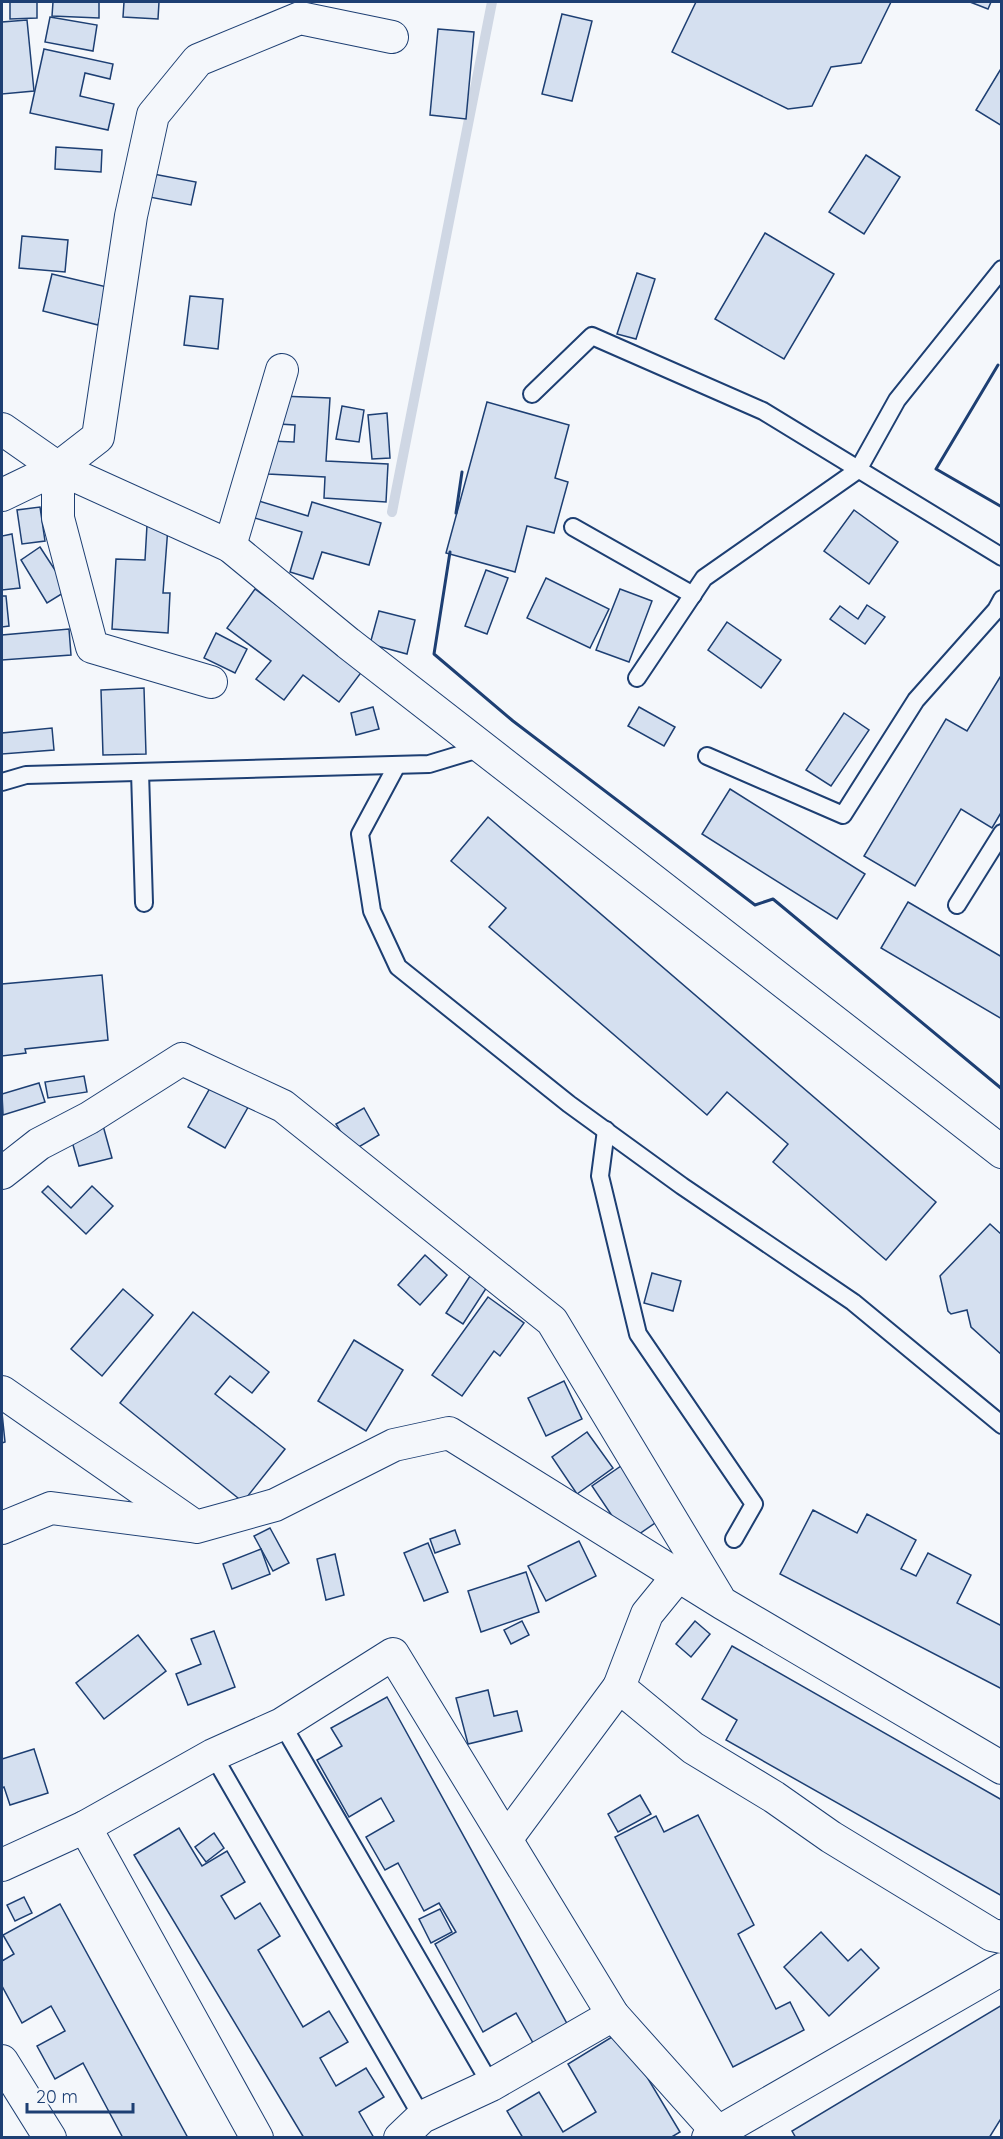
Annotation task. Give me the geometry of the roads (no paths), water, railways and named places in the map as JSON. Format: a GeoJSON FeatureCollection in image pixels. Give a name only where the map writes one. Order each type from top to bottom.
{"type":"FeatureCollection","features":[{"type":"Feature","properties":{"kind":"street"},"geometry":{"type":"LineString","coordinates":[[2,495],[58,468],[98,437],[131,216],[153,115],[198,60],[300,18],[392,37]]}},
{"type":"Feature","properties":{"kind":"street"},"geometry":{"type":"LineString","coordinates":[[230,546],[282,370]]}},
{"type":"Feature","properties":{"kind":"street"},"geometry":{"type":"LineString","coordinates":[[2,429],[58,468],[230,546],[348,643],[1002,1152]]}},
{"type":"Feature","properties":{"kind":"street"},"geometry":{"type":"LineString","coordinates":[[58,468],[58,518],[92,647],[211,682]]}},
{"type":"Feature","properties":{"kind":"street"},"geometry":{"type":"LineString","coordinates":[[2,1173],[39,1144],[89,1118],[182,1059],[283,1106],[552,1321],[722,1604]]}},
{"type":"Feature","properties":{"kind":"street"},"geometry":{"type":"LineString","coordinates":[[2,1392],[196,1527]]}},
{"type":"Feature","properties":{"kind":"street"},"geometry":{"type":"LineString","coordinates":[[2,1528],[51,1508],[196,1527],[275,1505],[394,1445],[449,1433],[722,1604],[1002,1768]]}},
{"type":"Feature","properties":{"kind":"street"},"geometry":{"type":"LineString","coordinates":[[507,1838],[619,1687],[647,1614],[678,1576]]}},
{"type":"Feature","properties":{"kind":"street"},"geometry":{"type":"LineString","coordinates":[[2,1865],[85,1827],[213,1755],[282,1724],[393,1654],[614,2015],[716,2135],[1002,1969]]}},
{"type":"Feature","properties":{"kind":"street"},"geometry":{"type":"LineString","coordinates":[[619,1687],[693,1748],[774,1797],[831,1837],[992,1935],[1002,1937]]}},
{"type":"Feature","properties":{"kind":"street"},"geometry":{"type":"LineString","coordinates":[[85,1827],[257,2138]]}},
{"type":"Feature","properties":{"kind":"street"},"geometry":{"type":"LineString","coordinates":[[411,2127],[491,2085],[614,2015]]}},
{"type":"Feature","properties":{"kind":"street"},"geometry":{"type":"LineString","coordinates":[[2,2061],[50,2138]]}},
{"type":"Feature","properties":{"kind":"lane"},"geometry":{"type":"LineString","coordinates":[[637,678],[704,578],[858,470],[897,400],[1002,269]]}},
{"type":"Feature","properties":{"kind":"lane"},"geometry":{"type":"LineString","coordinates":[[532,394],[592,336],[763,411],[1002,557]]}},
{"type":"Feature","properties":{"kind":"lane"},"geometry":{"type":"LineString","coordinates":[[573,526],[693,595]]}},
{"type":"Feature","properties":{"kind":"lane"},"geometry":{"type":"LineString","coordinates":[[707,756],[843,814],[916,700],[996,610],[1002,599]]}},
{"type":"Feature","properties":{"kind":"lane"},"geometry":{"type":"LineString","coordinates":[[2,782],[26,775],[429,764],[482,748]]}},
{"type":"Feature","properties":{"kind":"lane"},"geometry":{"type":"LineString","coordinates":[[397,765],[360,834],[372,910],[398,968],[606,1130],[682,1186],[853,1302],[1002,1425]]}},
{"type":"Feature","properties":{"kind":"lane"},"geometry":{"type":"LineString","coordinates":[[140,772],[144,903]]}},
{"type":"Feature","properties":{"kind":"lane"},"geometry":{"type":"LineString","coordinates":[[957,905],[1002,833]]}},
{"type":"Feature","properties":{"kind":"lane"},"geometry":{"type":"LineString","coordinates":[[606,1130],[600,1176],[638,1334],[754,1504],[734,1539]]}},
{"type":"Feature","properties":{"kind":"lane"},"geometry":{"type":"LineString","coordinates":[[282,1724],[491,2085]]}},
{"type":"Feature","properties":{"kind":"lane"},"geometry":{"type":"LineString","coordinates":[[213,1755],[411,2127]]}},
{"type":"Feature","properties":{"kind":"waterway"},"geometry":{"type":"LineString","coordinates":[[392,512],[492,2]]}}]}
